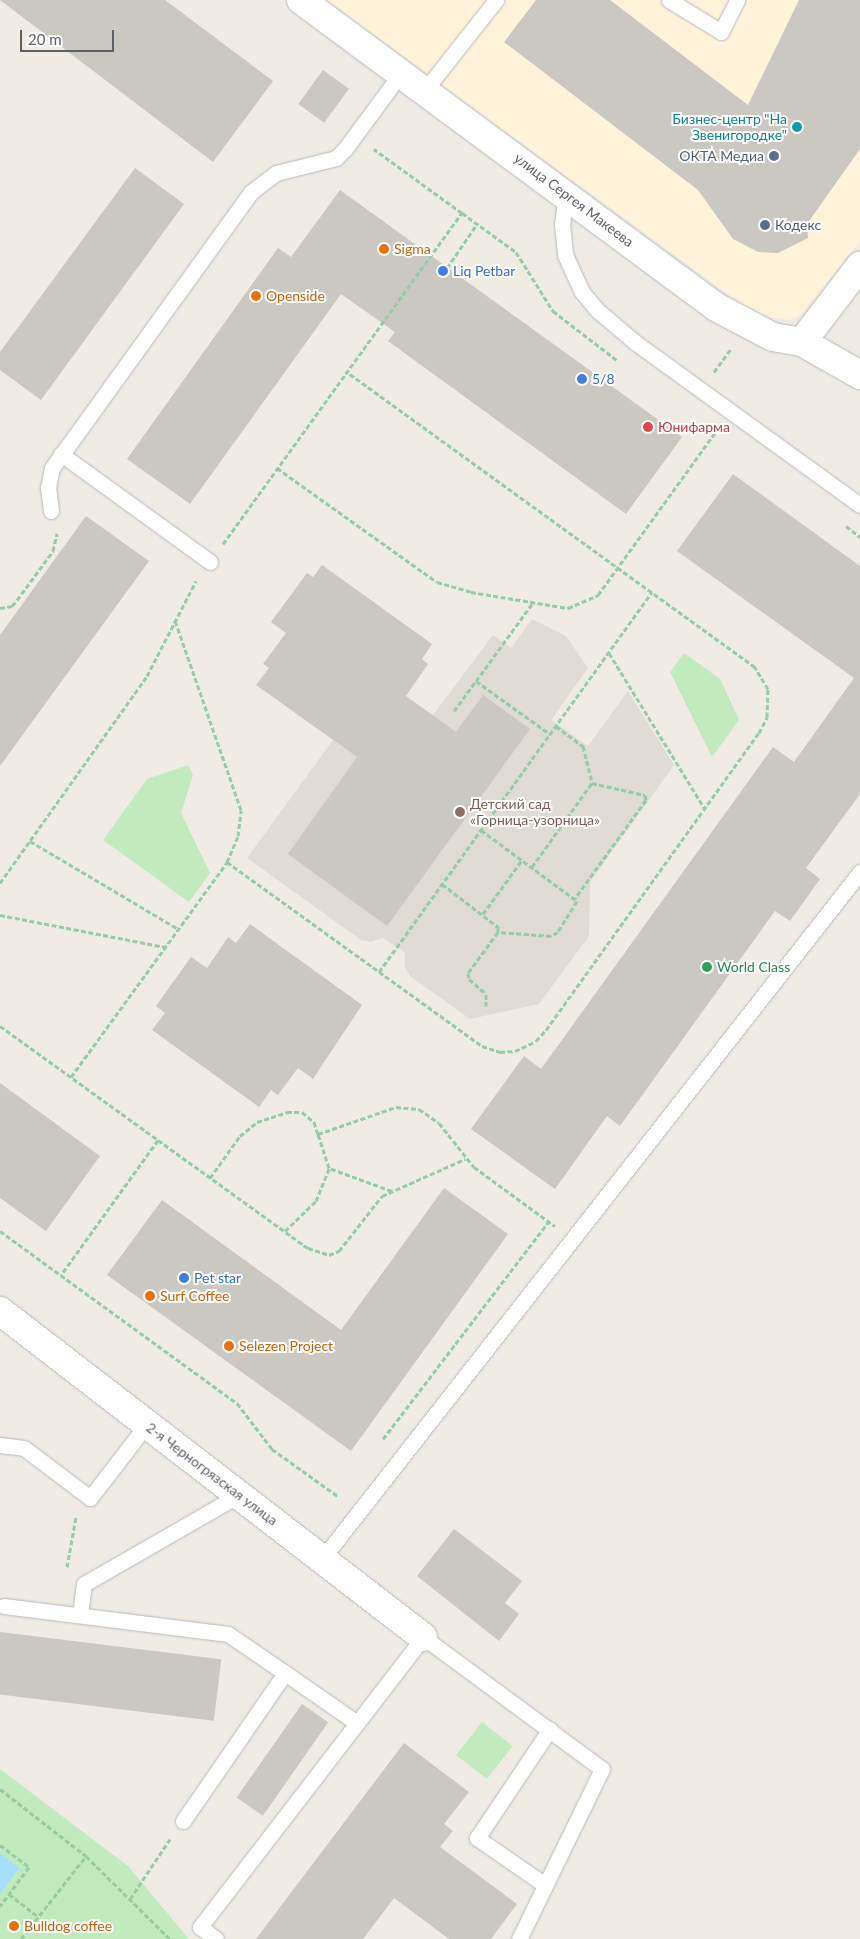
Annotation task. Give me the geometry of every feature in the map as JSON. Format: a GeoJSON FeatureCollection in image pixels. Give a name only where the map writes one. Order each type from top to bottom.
{"type":"FeatureCollection","features":[{"type":"Feature","properties":{"kind":"street","name":"улица Сергея Макеева"},"geometry":{"type":"LineString","coordinates":[[301,0],[566,194],[716,307],[773,337],[802,342],[860,375]]}},
{"type":"Feature","properties":{"kind":"street"},"geometry":{"type":"LineString","coordinates":[[802,342],[860,266]]}},
{"type":"Feature","properties":{"kind":"street","name":"2-я Черногрязская улица"},"geometry":{"type":"LineString","coordinates":[[0,1311],[423,1637]]}},
{"type":"Feature","properties":{"kind":"lane"},"geometry":{"type":"LineString","coordinates":[[425,90],[496,0]]}},
{"type":"Feature","properties":{"kind":"lane"},"geometry":{"type":"LineString","coordinates":[[669,0],[720,32],[737,0]]}},
{"type":"Feature","properties":{"kind":"lane"},"geometry":{"type":"LineString","coordinates":[[51,511],[49,480],[52,468],[258,184],[276,173],[329,162],[345,150],[401,73]]}},
{"type":"Feature","properties":{"kind":"lane"},"geometry":{"type":"LineString","coordinates":[[566,194],[562,224],[565,255],[572,276],[597,310],[621,331],[730,412],[860,505]]}},
{"type":"Feature","properties":{"kind":"lane"},"geometry":{"type":"LineString","coordinates":[[61,454],[210,562]]}},
{"type":"Feature","properties":{"kind":"lane"},"geometry":{"type":"LineString","coordinates":[[322,1559],[860,872]]}},
{"type":"Feature","properties":{"kind":"lane"},"geometry":{"type":"LineString","coordinates":[[0,1444],[24,1448],[90,1498],[147,1424]]}},
{"type":"Feature","properties":{"kind":"lane"},"geometry":{"type":"LineString","coordinates":[[80,1615],[84,1584],[239,1495]]}},
{"type":"Feature","properties":{"kind":"lane"},"geometry":{"type":"LineString","coordinates":[[4,1606],[228,1634],[357,1723]]}},
{"type":"Feature","properties":{"kind":"lane"},"geometry":{"type":"LineString","coordinates":[[216,1939],[200,1926],[423,1637],[602,1769],[518,1939]]}},
{"type":"Feature","properties":{"kind":"lane"},"geometry":{"type":"LineString","coordinates":[[183,1821],[285,1673]]}},
{"type":"Feature","properties":{"kind":"lane"},"geometry":{"type":"LineString","coordinates":[[545,1885],[477,1838],[550,1729]]}},
{"type":"Feature","properties":{"kind":"path"},"geometry":{"type":"LineString","coordinates":[[355,136],[462,213],[413,281]]}},
{"type":"Feature","properties":{"kind":"path"},"geometry":{"type":"LineString","coordinates":[[448,268],[478,224]]}},
{"type":"Feature","properties":{"kind":"path"},"geometry":{"type":"LineString","coordinates":[[226,862],[482,1046],[500,1052],[525,1048],[546,1030],[760,733],[767,718],[768,689],[755,667],[347,372]]}},
{"type":"Feature","properties":{"kind":"path"},"geometry":{"type":"LineString","coordinates":[[278,468],[437,582],[458,590],[558,609],[578,606],[598,595],[730,412]]}},
{"type":"Feature","properties":{"kind":"path"},"geometry":{"type":"LineString","coordinates":[[0,608],[12,606],[53,551],[57,533],[51,511]]}},
{"type":"Feature","properties":{"kind":"path"},"geometry":{"type":"LineString","coordinates":[[379,972],[652,592]]}},
{"type":"Feature","properties":{"kind":"path"},"geometry":{"type":"LineString","coordinates":[[454,711],[532,604]]}},
{"type":"Feature","properties":{"kind":"path"},"geometry":{"type":"LineString","coordinates":[[71,1077],[226,862],[238,836],[241,810],[175,621]]}},
{"type":"Feature","properties":{"kind":"path"},"geometry":{"type":"LineString","coordinates":[[608,653],[705,809]]}},
{"type":"Feature","properties":{"kind":"path"},"geometry":{"type":"LineString","coordinates":[[476,681],[550,734]]}},
{"type":"Feature","properties":{"kind":"path"},"geometry":{"type":"LineString","coordinates":[[532,867],[592,783],[583,746],[556,726]]}},
{"type":"Feature","properties":{"kind":"path"},"geometry":{"type":"LineString","coordinates":[[498,932],[554,935],[576,906],[575,898],[646,800],[644,794],[592,783]]}},
{"type":"Feature","properties":{"kind":"path"},"geometry":{"type":"LineString","coordinates":[[481,830],[575,898]]}},
{"type":"Feature","properties":{"kind":"path"},"geometry":{"type":"LineString","coordinates":[[30,841],[178,930]]}},
{"type":"Feature","properties":{"kind":"path"},"geometry":{"type":"LineString","coordinates":[[483,914],[522,860]]}},
{"type":"Feature","properties":{"kind":"path"},"geometry":{"type":"LineString","coordinates":[[442,884],[496,924],[498,932],[468,974],[469,979],[486,994],[486,1006]]}},
{"type":"Feature","properties":{"kind":"path"},"geometry":{"type":"LineString","coordinates":[[0,915],[165,947]]}},
{"type":"Feature","properties":{"kind":"path"},"geometry":{"type":"LineString","coordinates":[[0,1026],[210,1178],[320,1254],[328,1255],[339,1251],[378,1200],[392,1191],[465,1159]]}},
{"type":"Feature","properties":{"kind":"path"},"geometry":{"type":"LineString","coordinates":[[318,1134],[396,1107],[410,1106],[438,1123],[465,1159],[573,1239]]}},
{"type":"Feature","properties":{"kind":"path"},"geometry":{"type":"LineString","coordinates":[[210,1178],[240,1136],[257,1122],[287,1112],[302,1112],[314,1122],[329,1168],[316,1201],[285,1231]]}},
{"type":"Feature","properties":{"kind":"path"},"geometry":{"type":"LineString","coordinates":[[60,1275],[158,1140]]}},
{"type":"Feature","properties":{"kind":"path"},"geometry":{"type":"LineString","coordinates":[[329,1168],[392,1191]]}},
{"type":"Feature","properties":{"kind":"path"},"geometry":{"type":"LineString","coordinates":[[381,1442],[549,1221]]}},
{"type":"Feature","properties":{"kind":"path"},"geometry":{"type":"LineString","coordinates":[[0,1231],[237,1403],[272,1449],[339,1497]]}},
{"type":"Feature","properties":{"kind":"path"},"geometry":{"type":"LineString","coordinates":[[334,1504],[345,1489]]}},
{"type":"Feature","properties":{"kind":"path"},"geometry":{"type":"LineString","coordinates":[[61,1613],[73,1520],[90,1498]]}},
{"type":"Feature","properties":{"kind":"path"},"geometry":{"type":"LineString","coordinates":[[0,1790],[86,1856],[170,1939]]}},
{"type":"Feature","properties":{"kind":"path"},"geometry":{"type":"LineString","coordinates":[[130,1899],[183,1821]]}},
{"type":"Feature","properties":{"kind":"path"},"geometry":{"type":"LineString","coordinates":[[0,1845],[29,1867],[0,1906]]}},
{"type":"Feature","properties":{"kind":"path"},"geometry":{"type":"LineString","coordinates":[[21,1939],[86,1856]]}},
{"type":"Feature","properties":{"kind":"path"},"geometry":{"type":"LineString","coordinates":[[9,1894],[38,1917]]}},
{"type":"Feature","properties":{"kind":"shaded area"},"geometry":{"type":"Polygon","coordinates":[[[326,0],[860,0],[860,241],[801,315],[789,320],[758,316],[326,0]]]}},
{"type":"Feature","properties":{"kind":"shaded area","name":"Детский сад «Горница-узорница»"},"geometry":{"type":"Polygon","coordinates":[[[532,619],[566,636],[588,668],[551,720],[588,746],[628,691],[674,765],[590,882],[589,936],[539,1004],[470,1019],[410,976],[405,967],[405,953],[397,947],[383,938],[371,942],[361,940],[247,858],[333,740],[364,762],[386,749],[418,705],[433,715],[493,635],[511,648],[532,619]]]}},
{"type":"Feature","properties":{"kind":"green space"},"geometry":{"type":"Polygon","coordinates":[[[684,653],[720,679],[739,720],[712,757],[670,672],[684,653]]]}},
{"type":"Feature","properties":{"kind":"green space"},"geometry":{"type":"Polygon","coordinates":[[[188,765],[193,775],[181,813],[210,873],[189,902],[103,840],[147,779],[188,765]]]}},
{"type":"Feature","properties":{"kind":"green space"},"geometry":{"type":"Polygon","coordinates":[[[482,1722],[513,1746],[487,1779],[456,1755],[482,1722]]]}},
{"type":"Feature","properties":{"kind":"green space"},"geometry":{"type":"Polygon","coordinates":[[[0,1769],[128,1866],[189,1939],[0,1939],[0,1769]]]}},
{"type":"Feature","properties":{"kind":"water"},"geometry":{"type":"Polygon","coordinates":[[[0,1853],[19,1868],[0,1894],[0,1853]]]}},
{"type":"Feature","properties":{"kind":"building"},"geometry":{"type":"Polygon","coordinates":[[[0,0],[165,0],[273,81],[213,162],[0,0]]]}},
{"type":"Feature","properties":{"kind":"building"},"geometry":{"type":"Polygon","coordinates":[[[536,0],[610,0],[748,105],[799,0],[860,0],[860,149],[807,224],[808,238],[778,253],[758,252],[733,239],[698,190],[504,42],[536,0]]]}},
{"type":"Feature","properties":{"kind":"building"},"geometry":{"type":"Polygon","coordinates":[[[323,70],[349,89],[324,123],[298,104],[323,70]]]}},
{"type":"Feature","properties":{"kind":"building"},"geometry":{"type":"Polygon","coordinates":[[[135,168],[184,204],[41,400],[0,370],[0,352],[135,168]]]}},
{"type":"Feature","properties":{"kind":"building"},"geometry":{"type":"Polygon","coordinates":[[[340,190],[682,437],[626,514],[388,341],[395,332],[341,294],[190,504],[127,459],[278,248],[291,257],[340,190]]]}},
{"type":"Feature","properties":{"kind":"building"},"geometry":{"type":"Polygon","coordinates":[[[733,474],[860,566],[860,794],[806,868],[820,879],[790,921],[775,911],[620,1126],[607,1116],[555,1189],[471,1129],[524,1056],[541,1069],[773,747],[794,762],[854,678],[677,551],[733,474]]]}},
{"type":"Feature","properties":{"kind":"building"},"geometry":{"type":"Polygon","coordinates":[[[86,516],[149,561],[0,766],[0,635],[86,516]]]}},
{"type":"Feature","properties":{"kind":"building"},"geometry":{"type":"Polygon","coordinates":[[[322,565],[432,644],[422,659],[428,664],[406,696],[456,732],[483,695],[530,729],[387,926],[288,854],[357,757],[256,685],[269,668],[263,664],[286,633],[271,622],[307,573],[313,577],[322,565]]]}},
{"type":"Feature","properties":{"kind":"building"},"geometry":{"type":"Polygon","coordinates":[[[250,924],[362,1005],[313,1079],[298,1068],[278,1095],[271,1090],[259,1107],[152,1030],[165,1013],[156,1006],[191,957],[207,968],[228,937],[236,943],[250,924]]]}},
{"type":"Feature","properties":{"kind":"building"},"geometry":{"type":"Polygon","coordinates":[[[0,1083],[100,1156],[46,1231],[0,1198],[0,1083]]]}},
{"type":"Feature","properties":{"kind":"building"},"geometry":{"type":"Polygon","coordinates":[[[444,1188],[508,1234],[351,1451],[107,1275],[162,1200],[341,1330],[444,1188]]]}},
{"type":"Feature","properties":{"kind":"building"},"geometry":{"type":"Polygon","coordinates":[[[454,1529],[522,1581],[505,1603],[519,1614],[499,1641],[417,1576],[454,1529]]]}},
{"type":"Feature","properties":{"kind":"building"},"geometry":{"type":"Polygon","coordinates":[[[0,1632],[221,1659],[214,1721],[0,1694],[0,1632]]]}},
{"type":"Feature","properties":{"kind":"building"},"geometry":{"type":"Polygon","coordinates":[[[302,1704],[328,1722],[263,1816],[237,1797],[302,1704]]]}},
{"type":"Feature","properties":{"kind":"building"},"geometry":{"type":"Polygon","coordinates":[[[404,1743],[469,1792],[444,1824],[453,1831],[440,1847],[517,1904],[491,1939],[449,1939],[394,1898],[363,1939],[256,1939],[404,1743]]]}},
{"type":"Feature","properties":{"kind":"place","name":"Бизнес-центр \"На Звенигородке\""},"geometry":{"type":"Point","coordinates":[797,127]}},
{"type":"Feature","properties":{"kind":"place","name":"ОКТА Медиа"},"geometry":{"type":"Point","coordinates":[774,156]}},
{"type":"Feature","properties":{"kind":"place","name":"Кодекс"},"geometry":{"type":"Point","coordinates":[765,225]}},
{"type":"Feature","properties":{"kind":"place","name":"Sigma"},"geometry":{"type":"Point","coordinates":[384,249]}},
{"type":"Feature","properties":{"kind":"place","name":"Liq Petbar"},"geometry":{"type":"Point","coordinates":[443,271]}},
{"type":"Feature","properties":{"kind":"place","name":"Openside"},"geometry":{"type":"Point","coordinates":[256,296]}},
{"type":"Feature","properties":{"kind":"place","name":"5/8"},"geometry":{"type":"Point","coordinates":[582,379]}},
{"type":"Feature","properties":{"kind":"place","name":"Юнифарма"},"geometry":{"type":"Point","coordinates":[648,427]}},
{"type":"Feature","properties":{"kind":"place","name":"Детский сад «Горница-узорница»"},"geometry":{"type":"Point","coordinates":[460,812]}},
{"type":"Feature","properties":{"kind":"place","name":"World Class"},"geometry":{"type":"Point","coordinates":[707,967]}},
{"type":"Feature","properties":{"kind":"place","name":"Pet star"},"geometry":{"type":"Point","coordinates":[184,1278]}},
{"type":"Feature","properties":{"kind":"place","name":"Surf Coffee"},"geometry":{"type":"Point","coordinates":[150,1296]}},
{"type":"Feature","properties":{"kind":"place","name":"Selezen Project"},"geometry":{"type":"Point","coordinates":[229,1346]}},
{"type":"Feature","properties":{"kind":"place","name":"Bulldog coffee"},"geometry":{"type":"Point","coordinates":[14,1926]}}]}
